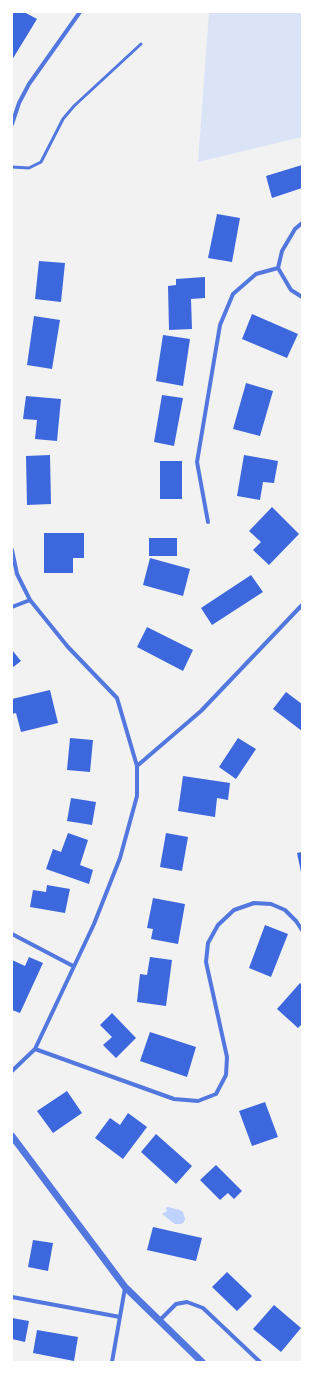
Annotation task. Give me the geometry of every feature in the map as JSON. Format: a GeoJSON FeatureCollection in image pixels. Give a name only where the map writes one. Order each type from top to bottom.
{"type":"FeatureCollection","features":[{"type":"Feature","properties":{"kind":"street"},"geometry":{"type":"LineString","coordinates":[[12,124],[18,103],[29,84],[80,12]]}},
{"type":"Feature","properties":{"kind":"street"},"geometry":{"type":"LineString","coordinates":[[302,223],[295,229],[282,251],[278,268],[291,290],[302,297]]}},
{"type":"Feature","properties":{"kind":"street"},"geometry":{"type":"LineString","coordinates":[[208,522],[197,462],[220,325],[233,294],[256,274],[278,268]]}},
{"type":"Feature","properties":{"kind":"street"},"geometry":{"type":"LineString","coordinates":[[12,550],[16,574],[30,600],[68,647],[116,698],[137,766],[136,796],[120,858],[94,924],[35,1049],[12,1071]]}},
{"type":"Feature","properties":{"kind":"street"},"geometry":{"type":"LineString","coordinates":[[12,607],[30,600]]}},
{"type":"Feature","properties":{"kind":"street"},"geometry":{"type":"LineString","coordinates":[[137,766],[201,712],[302,605]]}},
{"type":"Feature","properties":{"kind":"street"},"geometry":{"type":"LineString","coordinates":[[35,1049],[174,1099],[198,1101],[216,1094],[226,1075],[227,1057],[206,962],[208,943],[218,925],[234,910],[254,903],[271,904],[284,910],[296,921],[302,930]]}},
{"type":"Feature","properties":{"kind":"street"},"geometry":{"type":"LineString","coordinates":[[12,934],[73,966]]}},
{"type":"Feature","properties":{"kind":"street"},"geometry":{"type":"LineString","coordinates":[[12,1136],[126,1287],[202,1362]]}},
{"type":"Feature","properties":{"kind":"street"},"geometry":{"type":"LineString","coordinates":[[112,1362],[126,1287]]}},
{"type":"Feature","properties":{"kind":"street"},"geometry":{"type":"LineString","coordinates":[[12,1297],[120,1317]]}},
{"type":"Feature","properties":{"kind":"street"},"geometry":{"type":"LineString","coordinates":[[159,1321],[176,1304],[187,1302],[203,1308],[260,1362]]}},
{"type":"Feature","properties":{"kind":"lane"},"geometry":{"type":"LineString","coordinates":[[12,167],[29,168],[41,162],[63,118],[74,106],[142,44]]}},
{"type":"Feature","properties":{"kind":"shaded area"},"geometry":{"type":"Polygon","coordinates":[[[209,12],[302,12],[302,137],[198,162],[209,12]]]}},
{"type":"Feature","properties":{"kind":"water"},"geometry":{"type":"Polygon","coordinates":[[[168,1207],[183,1212],[185,1219],[184,1222],[181,1224],[175,1224],[162,1214],[167,1211],[166,1208],[168,1207]]]}},
{"type":"Feature","properties":{"kind":"building"},"geometry":{"type":"Polygon","coordinates":[[[12,12],[24,12],[37,19],[12,60],[12,12]]]}},
{"type":"Feature","properties":{"kind":"building"},"geometry":{"type":"Polygon","coordinates":[[[302,165],[302,188],[272,198],[266,176],[302,165]]]}},
{"type":"Feature","properties":{"kind":"building"},"geometry":{"type":"Polygon","coordinates":[[[217,214],[240,218],[232,262],[208,258],[217,214]]]}},
{"type":"Feature","properties":{"kind":"building"},"geometry":{"type":"Polygon","coordinates":[[[39,261],[65,263],[61,302],[35,299],[39,261]]]}},
{"type":"Feature","properties":{"kind":"building"},"geometry":{"type":"Polygon","coordinates":[[[205,277],[205,298],[191,299],[192,329],[169,330],[168,286],[176,285],[176,279],[205,277]]]}},
{"type":"Feature","properties":{"kind":"building"},"geometry":{"type":"Polygon","coordinates":[[[252,314],[298,334],[287,358],[242,339],[252,314]]]}},
{"type":"Feature","properties":{"kind":"building"},"geometry":{"type":"Polygon","coordinates":[[[34,316],[60,320],[52,369],[27,365],[34,316]]]}},
{"type":"Feature","properties":{"kind":"building"},"geometry":{"type":"Polygon","coordinates":[[[163,335],[190,339],[183,386],[156,381],[163,335]]]}},
{"type":"Feature","properties":{"kind":"building"},"geometry":{"type":"Polygon","coordinates":[[[246,383],[273,391],[260,436],[233,429],[246,383]]]}},
{"type":"Feature","properties":{"kind":"building"},"geometry":{"type":"Polygon","coordinates":[[[162,395],[183,398],[174,446],[154,442],[162,395]]]}},
{"type":"Feature","properties":{"kind":"building"},"geometry":{"type":"Polygon","coordinates":[[[26,396],[61,399],[57,441],[35,439],[37,420],[23,419],[26,396]]]}},
{"type":"Feature","properties":{"kind":"building"},"geometry":{"type":"Polygon","coordinates":[[[50,455],[51,504],[27,505],[26,456],[50,455]]]}},
{"type":"Feature","properties":{"kind":"building"},"geometry":{"type":"Polygon","coordinates":[[[244,455],[278,461],[274,483],[263,482],[260,500],[237,496],[244,455]]]}},
{"type":"Feature","properties":{"kind":"building"},"geometry":{"type":"Polygon","coordinates":[[[160,461],[182,461],[182,499],[160,499],[160,461]]]}},
{"type":"Feature","properties":{"kind":"building"},"geometry":{"type":"Polygon","coordinates":[[[272,507],[299,534],[269,565],[253,550],[261,542],[249,531],[272,507]]]}},
{"type":"Feature","properties":{"kind":"building"},"geometry":{"type":"Polygon","coordinates":[[[44,533],[84,533],[84,558],[73,558],[73,573],[44,573],[44,533]]]}},
{"type":"Feature","properties":{"kind":"building"},"geometry":{"type":"Polygon","coordinates":[[[149,538],[177,538],[177,556],[149,556],[149,538]]]}},
{"type":"Feature","properties":{"kind":"building"},"geometry":{"type":"Polygon","coordinates":[[[150,558],[190,569],[183,596],[143,585],[150,558]]]}},
{"type":"Feature","properties":{"kind":"building"},"geometry":{"type":"Polygon","coordinates":[[[251,575],[263,592],[212,625],[201,608],[251,575]]]}},
{"type":"Feature","properties":{"kind":"building"},"geometry":{"type":"Polygon","coordinates":[[[147,627],[193,650],[183,671],[137,647],[147,627]]]}},
{"type":"Feature","properties":{"kind":"building"},"geometry":{"type":"Polygon","coordinates":[[[12,650],[21,661],[12,668],[12,650]]]}},
{"type":"Feature","properties":{"kind":"building"},"geometry":{"type":"Polygon","coordinates":[[[50,690],[58,723],[21,732],[16,713],[12,714],[12,699],[50,690]]]}},
{"type":"Feature","properties":{"kind":"building"},"geometry":{"type":"Polygon","coordinates":[[[286,692],[302,704],[302,731],[273,709],[286,692]]]}},
{"type":"Feature","properties":{"kind":"building"},"geometry":{"type":"Polygon","coordinates":[[[70,738],[93,740],[90,772],[67,770],[70,738]]]}},
{"type":"Feature","properties":{"kind":"building"},"geometry":{"type":"Polygon","coordinates":[[[238,738],[256,749],[236,779],[219,767],[238,738]]]}},
{"type":"Feature","properties":{"kind":"building"},"geometry":{"type":"Polygon","coordinates":[[[183,776],[230,783],[228,800],[217,798],[215,817],[178,811],[183,776]]]}},
{"type":"Feature","properties":{"kind":"building"},"geometry":{"type":"Polygon","coordinates":[[[71,798],[96,802],[92,825],[67,821],[71,798]]]}},
{"type":"Feature","properties":{"kind":"building"},"geometry":{"type":"Polygon","coordinates":[[[68,833],[88,840],[80,865],[93,870],[89,884],[46,869],[53,849],[61,852],[68,833]]]}},
{"type":"Feature","properties":{"kind":"building"},"geometry":{"type":"Polygon","coordinates":[[[166,833],[188,837],[182,871],[160,867],[166,833]]]}},
{"type":"Feature","properties":{"kind":"building"},"geometry":{"type":"Polygon","coordinates":[[[302,852],[302,872],[301,872],[297,853],[302,852]]]}},
{"type":"Feature","properties":{"kind":"building"},"geometry":{"type":"Polygon","coordinates":[[[47,885],[70,889],[65,913],[30,907],[33,890],[46,892],[47,885]]]}},
{"type":"Feature","properties":{"kind":"building"},"geometry":{"type":"Polygon","coordinates":[[[153,898],[185,904],[178,944],[151,939],[153,929],[147,928],[153,898]]]}},
{"type":"Feature","properties":{"kind":"building"},"geometry":{"type":"Polygon","coordinates":[[[265,925],[288,934],[271,977],[249,968],[265,925]]]}},
{"type":"Feature","properties":{"kind":"building"},"geometry":{"type":"Polygon","coordinates":[[[29,957],[43,963],[20,1013],[12,1010],[12,960],[25,966],[29,957]]]}},
{"type":"Feature","properties":{"kind":"building"},"geometry":{"type":"Polygon","coordinates":[[[150,957],[172,960],[166,1006],[137,1002],[140,974],[147,975],[150,957]]]}},
{"type":"Feature","properties":{"kind":"building"},"geometry":{"type":"Polygon","coordinates":[[[300,983],[302,985],[302,1024],[298,1028],[277,1009],[300,983]]]}},
{"type":"Feature","properties":{"kind":"building"},"geometry":{"type":"Polygon","coordinates":[[[112,1013],[136,1038],[116,1058],[103,1045],[112,1037],[100,1025],[112,1013]]]}},
{"type":"Feature","properties":{"kind":"building"},"geometry":{"type":"Polygon","coordinates":[[[150,1032],[196,1047],[187,1077],[140,1061],[150,1032]]]}},
{"type":"Feature","properties":{"kind":"building"},"geometry":{"type":"Polygon","coordinates":[[[67,1091],[82,1113],[53,1133],[37,1111],[67,1091]]]}},
{"type":"Feature","properties":{"kind":"building"},"geometry":{"type":"Polygon","coordinates":[[[265,1102],[278,1137],[252,1146],[239,1111],[265,1102]]]}},
{"type":"Feature","properties":{"kind":"building"},"geometry":{"type":"Polygon","coordinates":[[[128,1113],[147,1127],[123,1159],[95,1138],[110,1118],[120,1125],[128,1113]]]}},
{"type":"Feature","properties":{"kind":"building"},"geometry":{"type":"Polygon","coordinates":[[[156,1134],[192,1166],[176,1184],[141,1152],[156,1134]]]}},
{"type":"Feature","properties":{"kind":"building"},"geometry":{"type":"Polygon","coordinates":[[[216,1165],[242,1191],[234,1199],[228,1193],[220,1200],[200,1180],[216,1165]]]}},
{"type":"Feature","properties":{"kind":"building"},"geometry":{"type":"Polygon","coordinates":[[[153,1227],[202,1238],[196,1261],[147,1250],[153,1227]]]}},
{"type":"Feature","properties":{"kind":"building"},"geometry":{"type":"Polygon","coordinates":[[[33,1240],[53,1243],[48,1271],[28,1267],[33,1240]]]}},
{"type":"Feature","properties":{"kind":"building"},"geometry":{"type":"Polygon","coordinates":[[[227,1272],[252,1296],[237,1311],[212,1287],[227,1272]]]}},
{"type":"Feature","properties":{"kind":"building"},"geometry":{"type":"Polygon","coordinates":[[[274,1305],[301,1328],[281,1352],[253,1329],[274,1305]]]}},
{"type":"Feature","properties":{"kind":"building"},"geometry":{"type":"Polygon","coordinates":[[[12,1318],[29,1321],[25,1342],[12,1339],[12,1318]]]}},
{"type":"Feature","properties":{"kind":"building"},"geometry":{"type":"Polygon","coordinates":[[[37,1330],[78,1337],[74,1361],[33,1353],[37,1330]]]}}]}
